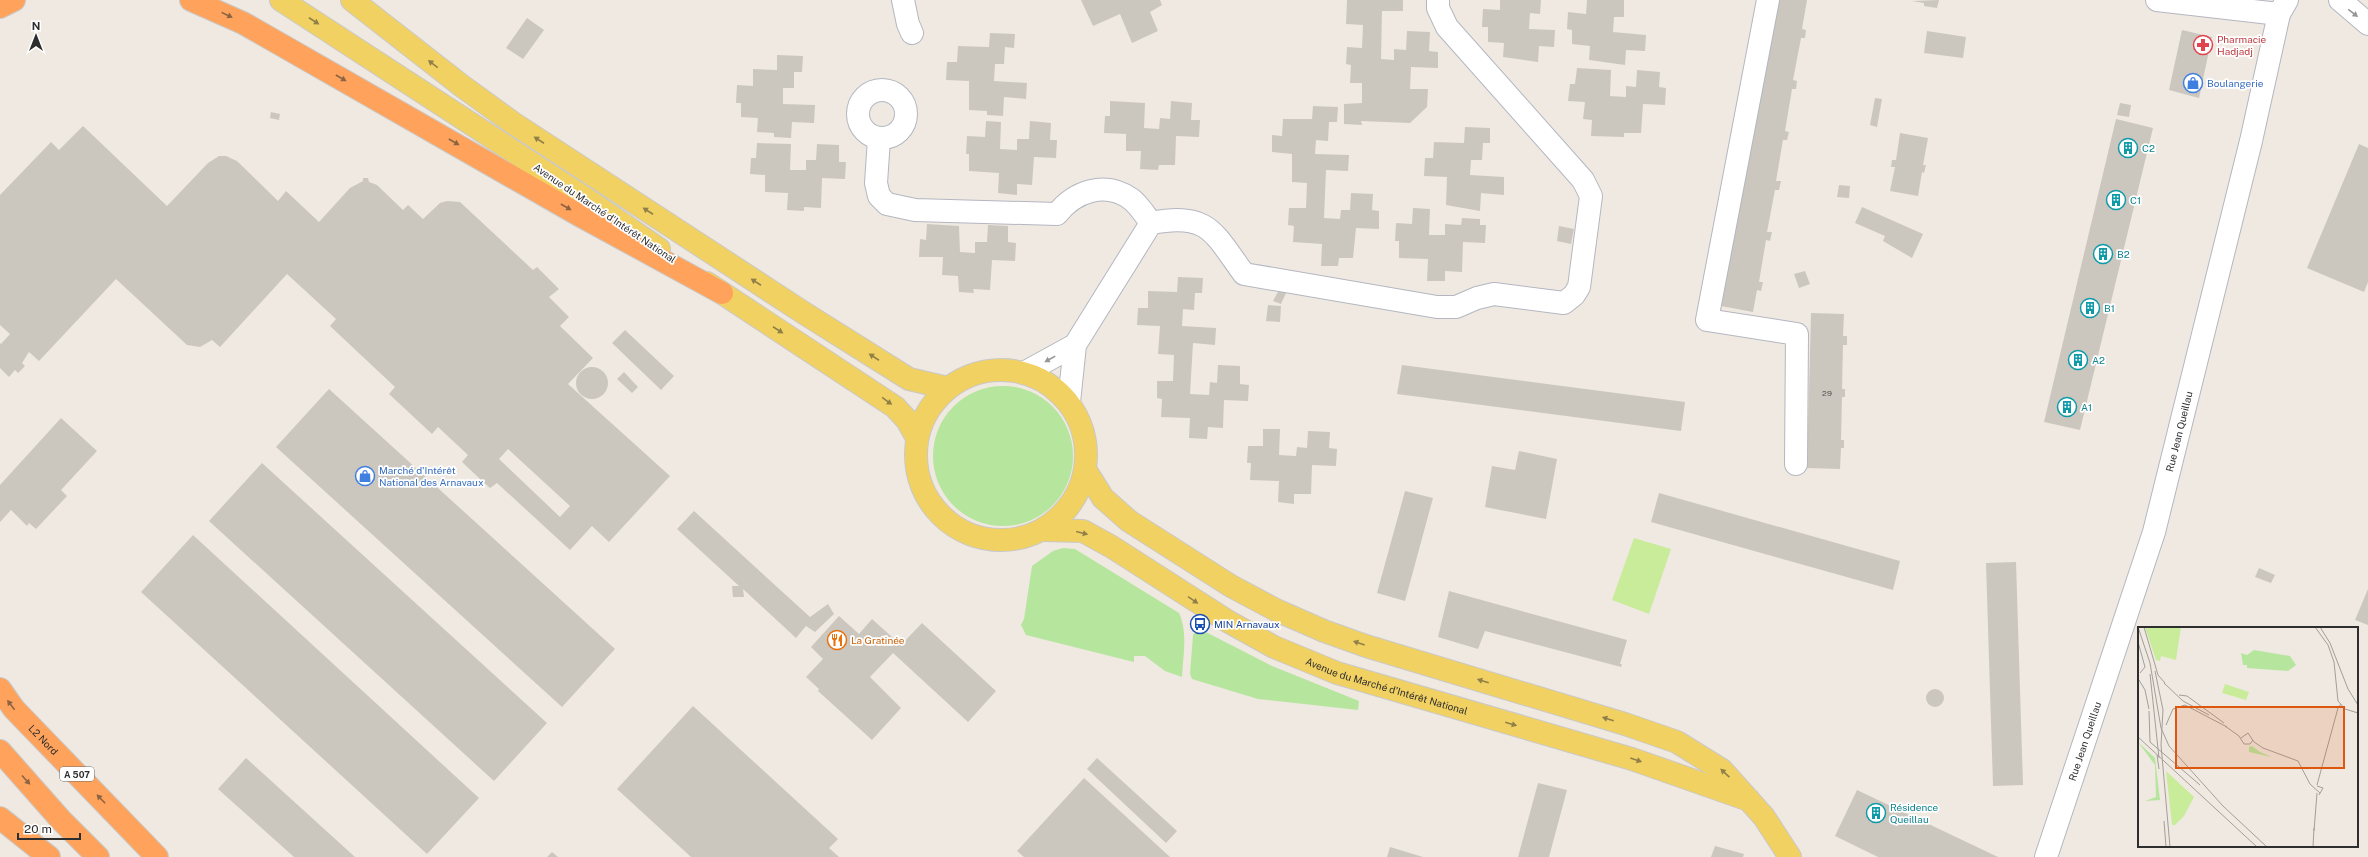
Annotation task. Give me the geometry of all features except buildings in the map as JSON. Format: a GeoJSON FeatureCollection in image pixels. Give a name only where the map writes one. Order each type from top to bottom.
{"type":"FeatureCollection","features":[{"type":"Feature","properties":{"kind":"highway"},"geometry":{"type":"LineString","coordinates":[[0,7],[14,0]]}},
{"type":"Feature","properties":{"kind":"highway"},"geometry":{"type":"LineString","coordinates":[[191,0],[243,23],[580,215],[722,293]]}},
{"type":"Feature","properties":{"kind":"highway","name":"L2 Nord"},"geometry":{"type":"LineString","coordinates":[[0,689],[14,709],[157,857]]}},
{"type":"Feature","properties":{"kind":"highway"},"geometry":{"type":"LineString","coordinates":[[0,751],[61,820],[98,857]]}},
{"type":"Feature","properties":{"kind":"highway"},"geometry":{"type":"LineString","coordinates":[[0,818],[49,857]]}},
{"type":"Feature","properties":{"kind":"main road","name":"Avenue du Marché d'Intérêt National"},"geometry":{"type":"LineString","coordinates":[[281,0],[588,200],[722,293],[895,407],[907,420],[917,438]]}},
{"type":"Feature","properties":{"kind":"main road"},"geometry":{"type":"LineString","coordinates":[[352,0],[462,86],[513,123],[804,313],[909,379],[948,388]]}},
{"type":"Feature","properties":{"kind":"main road"},"geometry":{"type":"LineString","coordinates":[[998,370],[1024,373],[1049,384],[1069,402],[1081,423],[1085,441],[1086,471],[1078,495],[1063,515],[1043,530],[1022,538],[1000,541],[980,538],[954,526],[942,518],[929,501],[919,482],[915,461],[917,438],[928,410],[948,388],[972,375],[985,372],[998,370]]}},
{"type":"Feature","properties":{"kind":"main road"},"geometry":{"type":"LineString","coordinates":[[1086,471],[1104,498],[1129,521],[1231,586],[1276,610],[1324,631],[1366,646],[1625,724],[1677,742],[1722,770],[1752,801],[1786,848],[1790,857]]}},
{"type":"Feature","properties":{"kind":"main road","name":"Avenue du Marché d'Intérêt National"},"geometry":{"type":"LineString","coordinates":[[1043,530],[1083,531],[1112,547],[1229,622],[1274,647],[1337,673],[1632,759],[1752,801]]}},
{"type":"Feature","properties":{"kind":"street"},"geometry":{"type":"LineString","coordinates":[[903,0],[908,24],[912,33]]}},
{"type":"Feature","properties":{"kind":"street"},"geometry":{"type":"LineString","coordinates":[[1069,402],[1075,345],[1151,223],[1178,219],[1196,221],[1211,229],[1244,274],[1437,307],[1456,307],[1477,298],[1494,294],[1564,303],[1574,295],[1579,286],[1591,196],[1583,180],[1447,27],[1438,8],[1438,0]]}},
{"type":"Feature","properties":{"kind":"street"},"geometry":{"type":"LineString","coordinates":[[1768,0],[1707,320],[1797,334],[1796,464]]}},
{"type":"Feature","properties":{"kind":"street"},"geometry":{"type":"LineString","coordinates":[[2157,0],[2283,7]]}},
{"type":"Feature","properties":{"kind":"street"},"geometry":{"type":"LineString","coordinates":[[2340,0],[2368,24]]}},
{"type":"Feature","properties":{"kind":"street","name":"Rue Jean Queillau"},"geometry":{"type":"LineString","coordinates":[[2046,857],[2154,532],[2283,7]]}},
{"type":"Feature","properties":{"kind":"street"},"geometry":{"type":"LineString","coordinates":[[879,138],[876,183],[879,196],[887,204],[915,210],[1057,214],[1065,203],[1076,196],[1097,189],[1117,192],[1130,199],[1151,223]]}},
{"type":"Feature","properties":{"kind":"street"},"geometry":{"type":"LineString","coordinates":[[1024,373],[1075,345]]}},
{"type":"Feature","properties":{"kind":"green space"},"geometry":{"type":"Polygon","coordinates":[[[1003,386],[1023,389],[1030,392],[1042,398],[1057,412],[1070,436],[1073,456],[1070,476],[1067,483],[1061,495],[1047,510],[1023,523],[1003,526],[983,523],[976,520],[964,514],[949,500],[936,476],[933,456],[936,436],[939,429],[945,417],[959,402],[983,389],[1003,386]]]}},
{"type":"Feature","properties":{"kind":"green space"},"geometry":{"type":"Polygon","coordinates":[[[1634,538],[1671,549],[1649,614],[1612,600],[1634,538]]]}},
{"type":"Feature","properties":{"kind":"green space"},"geometry":{"type":"Polygon","coordinates":[[[1063,548],[1075,549],[1179,613],[1182,621],[1184,637],[1182,677],[1165,671],[1145,656],[1134,656],[1134,662],[1026,635],[1021,625],[1024,619],[1032,566],[1053,551],[1063,548]]]}},
{"type":"Feature","properties":{"kind":"green space"},"geometry":{"type":"Polygon","coordinates":[[[1198,628],[1272,666],[1359,701],[1358,710],[1258,699],[1192,679],[1190,674],[1193,635],[1198,628]]]}},
{"type":"Feature","properties":{"kind":"place","name":"Pharmacie Hadjadj"},"geometry":{"type":"Point","coordinates":[2203,45]}},
{"type":"Feature","properties":{"kind":"place","name":"Boulangerie"},"geometry":{"type":"Point","coordinates":[2193,83]}},
{"type":"Feature","properties":{"kind":"place","name":"C2"},"geometry":{"type":"Point","coordinates":[2128,148]}},
{"type":"Feature","properties":{"kind":"place","name":"C1"},"geometry":{"type":"Point","coordinates":[2116,200]}},
{"type":"Feature","properties":{"kind":"place","name":"B2"},"geometry":{"type":"Point","coordinates":[2103,254]}},
{"type":"Feature","properties":{"kind":"place","name":"B1"},"geometry":{"type":"Point","coordinates":[2090,308]}},
{"type":"Feature","properties":{"kind":"place","name":"A2"},"geometry":{"type":"Point","coordinates":[2078,360]}},
{"type":"Feature","properties":{"kind":"place","name":"A1"},"geometry":{"type":"Point","coordinates":[2067,407]}},
{"type":"Feature","properties":{"kind":"place","name":"Marché d'Intérêt National des Arnavaux"},"geometry":{"type":"Point","coordinates":[365,476]}},
{"type":"Feature","properties":{"kind":"place","name":"MIN Arnavaux"},"geometry":{"type":"Point","coordinates":[1200,624]}},
{"type":"Feature","properties":{"kind":"place","name":"La Gratinée"},"geometry":{"type":"Point","coordinates":[837,640]}},
{"type":"Feature","properties":{"kind":"place","name":"Résidence Queillau"},"geometry":{"type":"Point","coordinates":[1876,813]}}]}
